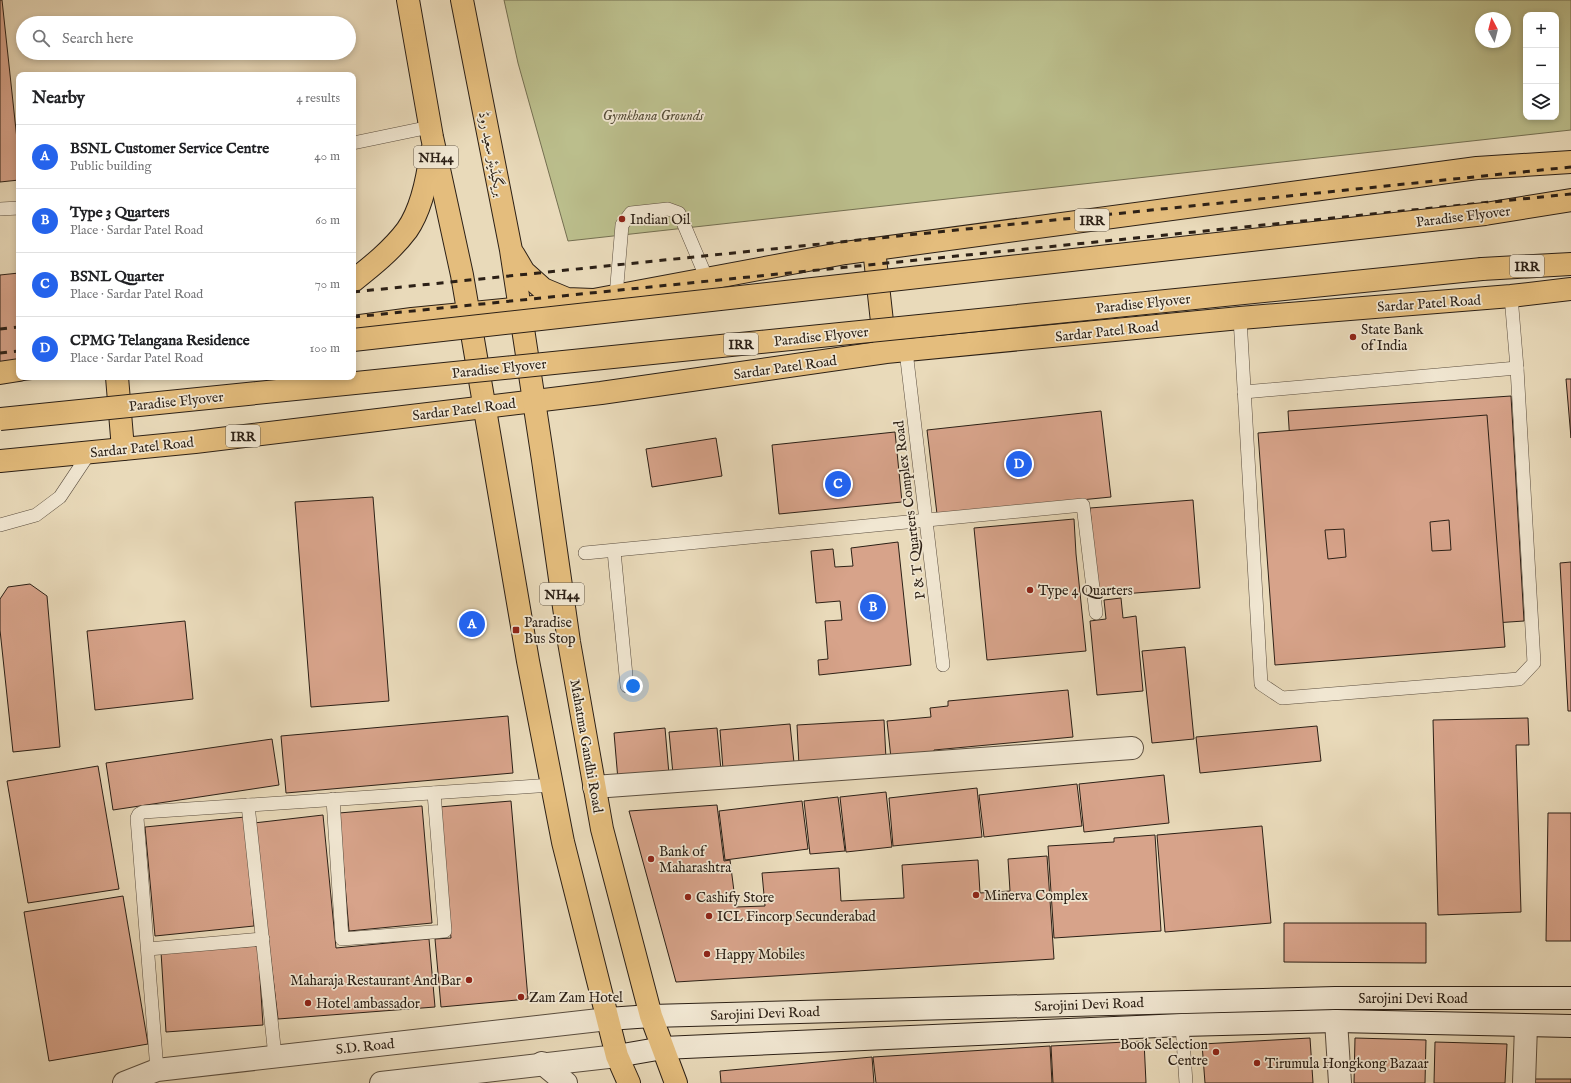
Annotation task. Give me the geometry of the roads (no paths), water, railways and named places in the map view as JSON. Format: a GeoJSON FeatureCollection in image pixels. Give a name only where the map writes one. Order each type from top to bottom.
{"type":"FeatureCollection","features":[{"type":"Feature","properties":{"kind":"main road","name":"NH44"},"geometry":{"type":"LineString","coordinates":[[408,0],[431,132],[462,275],[528,661],[563,842],[617,1056],[629,1083]]}},
{"type":"Feature","properties":{"kind":"main road","name":"بریگیڈیئر سعید روڈ"},"geometry":{"type":"LineString","coordinates":[[462,0],[511,250],[520,308]]}},
{"type":"Feature","properties":{"kind":"main road","name":"NH44"},"geometry":{"type":"LineString","coordinates":[[356,279],[380,260],[407,230],[421,200],[429,164],[431,132]]}},
{"type":"Feature","properties":{"kind":"main road","name":"IRR"},"geometry":{"type":"LineString","coordinates":[[356,327],[592,300],[874,249],[1477,168],[1571,162]]}},
{"type":"Feature","properties":{"kind":"main road","name":"Paradise Flyover"},"geometry":{"type":"LineString","coordinates":[[356,340],[1485,214],[1571,200]]}},
{"type":"Feature","properties":{"kind":"main road"},"geometry":{"type":"LineString","coordinates":[[874,249],[896,352]]}},
{"type":"Feature","properties":{"kind":"main road","name":"IRR"},"geometry":{"type":"LineString","coordinates":[[511,250],[524,272],[543,289],[567,299],[592,300]]}},
{"type":"Feature","properties":{"kind":"main road","name":"Paradise Flyover"},"geometry":{"type":"LineString","coordinates":[[0,419],[1482,268],[1571,264]]}},
{"type":"Feature","properties":{"kind":"main road","name":"Sardar Patel Road"},"geometry":{"type":"LineString","coordinates":[[0,461],[195,442],[601,393],[896,352],[1240,318],[1511,296],[1571,289]]}},
{"type":"Feature","properties":{"kind":"main road","name":"NH44"},"geometry":{"type":"LineString","coordinates":[[520,308],[534,401]]}},
{"type":"Feature","properties":{"kind":"main road"},"geometry":{"type":"LineString","coordinates":[[0,372],[16,370]]}},
{"type":"Feature","properties":{"kind":"main road"},"geometry":{"type":"LineString","coordinates":[[0,379],[16,377]]}},
{"type":"Feature","properties":{"kind":"main road"},"geometry":{"type":"LineString","coordinates":[[117,380],[123,449]]}},
{"type":"Feature","properties":{"kind":"main road","name":"Mahatma Gandhi Road"},"geometry":{"type":"LineString","coordinates":[[534,401],[569,642],[602,829],[651,1016],[676,1083]]}},
{"type":"Feature","properties":{"kind":"main road"},"geometry":{"type":"LineString","coordinates":[[594,787],[1132,748]]}},
{"type":"Feature","properties":{"kind":"main road","name":"Sarojini Devi Road"},"geometry":{"type":"LineString","coordinates":[[608,1019],[651,1016],[1335,998],[1571,998]]}},
{"type":"Feature","properties":{"kind":"main road","name":"S.D. Road"},"geometry":{"type":"LineString","coordinates":[[124,1083],[157,1070],[608,1019]]}},
{"type":"Feature","properties":{"kind":"main road"},"geometry":{"type":"LineString","coordinates":[[1336,1021],[1340,1083]]}},
{"type":"Feature","properties":{"kind":"main road","name":"Sarojini Devi Road"},"geometry":{"type":"LineString","coordinates":[[617,1056],[663,1048],[1182,1025],[1336,1021],[1571,1026]]}},
{"type":"Feature","properties":{"kind":"main road"},"geometry":{"type":"LineString","coordinates":[[1524,1083],[1526,1026]]}},
{"type":"Feature","properties":{"kind":"main road"},"geometry":{"type":"LineString","coordinates":[[381,1083],[542,1063],[617,1056]]}},
{"type":"Feature","properties":{"kind":"main road"},"geometry":{"type":"LineString","coordinates":[[542,1063],[566,1083]]}},
{"type":"Feature","properties":{"kind":"lane"},"geometry":{"type":"LineString","coordinates":[[356,143],[431,132]]}},
{"type":"Feature","properties":{"kind":"lane"},"geometry":{"type":"LineString","coordinates":[[0,210],[16,208]]}},
{"type":"Feature","properties":{"kind":"lane"},"geometry":{"type":"LineString","coordinates":[[616,296],[622,225],[631,212],[668,208],[679,213],[707,279]]}},
{"type":"Feature","properties":{"kind":"lane"},"geometry":{"type":"LineString","coordinates":[[1240,318],[1261,684],[1282,698],[1519,679],[1534,663],[1517,368],[1511,296]]}},
{"type":"Feature","properties":{"kind":"lane","name":"P & T Quarters Complex Road"},"geometry":{"type":"LineString","coordinates":[[896,352],[926,520],[943,666]]}},
{"type":"Feature","properties":{"kind":"lane"},"geometry":{"type":"LineString","coordinates":[[1244,392],[1517,368]]}},
{"type":"Feature","properties":{"kind":"lane"},"geometry":{"type":"LineString","coordinates":[[0,525],[36,515],[60,497],[90,452]]}},
{"type":"Feature","properties":{"kind":"lane"},"geometry":{"type":"LineString","coordinates":[[585,553],[1083,505],[1096,613]]}},
{"type":"Feature","properties":{"kind":"lane"},"geometry":{"type":"LineString","coordinates":[[614,551],[627,686]]}},
{"type":"Feature","properties":{"kind":"lane"},"geometry":{"type":"LineString","coordinates":[[157,1070],[137,818],[139,814],[143,812],[552,785]]}},
{"type":"Feature","properties":{"kind":"lane"},"geometry":{"type":"LineString","coordinates":[[333,799],[342,939],[445,931],[434,793]]}},
{"type":"Feature","properties":{"kind":"lane"},"geometry":{"type":"LineString","coordinates":[[248,805],[275,1056]]}},
{"type":"Feature","properties":{"kind":"lane"},"geometry":{"type":"LineString","coordinates":[[148,949],[263,940]]}},
{"type":"Feature","properties":{"kind":"lane"},"geometry":{"type":"LineString","coordinates":[[1182,1025],[1186,1083]]}},
{"type":"Feature","properties":{"kind":"railway"},"geometry":{"type":"LineString","coordinates":[[356,292],[1571,167]]}},
{"type":"Feature","properties":{"kind":"railway"},"geometry":{"type":"LineString","coordinates":[[356,317],[1571,194]]}},
{"type":"Feature","properties":{"kind":"railway"},"geometry":{"type":"LineString","coordinates":[[0,329],[16,327]]}},
{"type":"Feature","properties":{"kind":"railway"},"geometry":{"type":"LineString","coordinates":[[0,353],[16,351]]}},
{"type":"Feature","properties":{"kind":"place","name":"Indian Oil"},"geometry":{"type":"Point","coordinates":[622,219]}},
{"type":"Feature","properties":{"kind":"place","name":"State Bank of India"},"geometry":{"type":"Point","coordinates":[1353,337]}},
{"type":"Feature","properties":{"kind":"place","name":"CPMG Telangana Residence"},"geometry":{"type":"Point","coordinates":[1019,464]}},
{"type":"Feature","properties":{"kind":"place","name":"BSNL Quarter"},"geometry":{"type":"Point","coordinates":[838,484]}},
{"type":"Feature","properties":{"kind":"place","name":"Type 4 Quarters"},"geometry":{"type":"Point","coordinates":[1030,590]}},
{"type":"Feature","properties":{"kind":"place","name":"Type 3 Quarters"},"geometry":{"type":"Point","coordinates":[873,607]}},
{"type":"Feature","properties":{"kind":"place","name":"BSNL Customer Service Centre"},"geometry":{"type":"Point","coordinates":[472,624]}},
{"type":"Feature","properties":{"kind":"place","name":"Paradise Bus Stop"},"geometry":{"type":"Point","coordinates":[516,630]}},
{"type":"Feature","properties":{"kind":"place","name":"Bank of Maharashtra"},"geometry":{"type":"Point","coordinates":[651,859]}},
{"type":"Feature","properties":{"kind":"place","name":"Minerva Complex"},"geometry":{"type":"Point","coordinates":[976,895]}},
{"type":"Feature","properties":{"kind":"place","name":"Cashify Store"},"geometry":{"type":"Point","coordinates":[688,897]}},
{"type":"Feature","properties":{"kind":"place","name":"ICL Fincorp Secunderabad"},"geometry":{"type":"Point","coordinates":[709,916]}},
{"type":"Feature","properties":{"kind":"place","name":"Happy Mobiles"},"geometry":{"type":"Point","coordinates":[707,954]}},
{"type":"Feature","properties":{"kind":"place","name":"Maharaja Restaurant And Bar"},"geometry":{"type":"Point","coordinates":[469,980]}},
{"type":"Feature","properties":{"kind":"place","name":"Zam Zam Hotel"},"geometry":{"type":"Point","coordinates":[521,997]}},
{"type":"Feature","properties":{"kind":"place","name":"Hotel ambassador"},"geometry":{"type":"Point","coordinates":[308,1003]}},
{"type":"Feature","properties":{"kind":"place","name":"Book Selection Centre"},"geometry":{"type":"Point","coordinates":[1216,1052]}},
{"type":"Feature","properties":{"kind":"place","name":"Tirumula Hongkong Bazaar"},"geometry":{"type":"Point","coordinates":[1257,1063]}},
{"type":"Feature","properties":{"kind":"park label","name":"Gymkhana Grounds"},"geometry":{"type":"Point","coordinates":[653,115]}}]}
